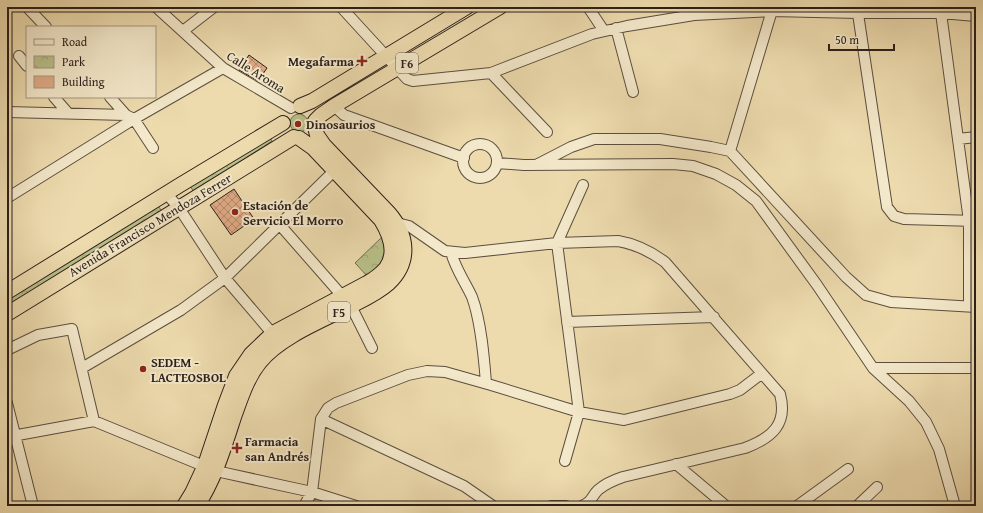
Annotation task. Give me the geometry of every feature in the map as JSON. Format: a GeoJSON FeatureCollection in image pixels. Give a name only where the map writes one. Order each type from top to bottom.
{"type":"FeatureCollection","features":[{"type":"Feature","properties":{"kind":"highway","name":"F6"},"geometry":{"type":"LineString","coordinates":[[296,107],[312,101],[467,7]]}},
{"type":"Feature","properties":{"kind":"highway","name":"F6"},"geometry":{"type":"LineString","coordinates":[[315,124],[321,115],[334,106],[500,7]]}},
{"type":"Feature","properties":{"kind":"highway"},"geometry":{"type":"LineString","coordinates":[[283,123],[285,115],[296,107]]}},
{"type":"Feature","properties":{"kind":"highway","name":"F5"},"geometry":{"type":"LineString","coordinates":[[296,107],[309,109],[312,112],[317,135],[324,145],[389,219]]}},
{"type":"Feature","properties":{"kind":"highway","name":"F5"},"geometry":{"type":"LineString","coordinates":[[283,123],[286,132],[313,148],[334,171],[389,219]]}},
{"type":"Feature","properties":{"kind":"highway","name":"Avenida Francisco Mendoza Ferrer"},"geometry":{"type":"LineString","coordinates":[[7,292],[166,193],[283,123]]}},
{"type":"Feature","properties":{"kind":"highway"},"geometry":{"type":"LineString","coordinates":[[296,138],[309,135],[315,124]]}},
{"type":"Feature","properties":{"kind":"highway","name":"Avenida Francisco Mendoza Ferrer"},"geometry":{"type":"LineString","coordinates":[[7,314],[296,138]]}},
{"type":"Feature","properties":{"kind":"highway","name":"F5"},"geometry":{"type":"LineString","coordinates":[[197,506],[211,468],[225,405],[236,376],[261,342],[277,338],[347,301],[388,266],[391,255],[391,245],[386,229],[389,219]]}},
{"type":"Feature","properties":{"kind":"highway","name":"F5"},"geometry":{"type":"LineString","coordinates":[[184,506],[211,468]]}},
{"type":"Feature","properties":{"kind":"street"},"geometry":{"type":"LineString","coordinates":[[28,7],[45,26]]}},
{"type":"Feature","properties":{"kind":"street","name":"Calle Aroma"},"geometry":{"type":"LineString","coordinates":[[156,7],[223,68],[296,107]]}},
{"type":"Feature","properties":{"kind":"street"},"geometry":{"type":"LineString","coordinates":[[183,31],[214,7]]}},
{"type":"Feature","properties":{"kind":"street"},"geometry":{"type":"LineString","coordinates":[[341,7],[397,69],[407,79],[413,80],[491,73],[592,34],[692,11],[773,9],[943,10],[954,14],[976,16]]}},
{"type":"Feature","properties":{"kind":"street"},"geometry":{"type":"LineString","coordinates":[[588,7],[604,31]]}},
{"type":"Feature","properties":{"kind":"street"},"geometry":{"type":"LineString","coordinates":[[954,14],[970,7]]}},
{"type":"Feature","properties":{"kind":"street"},"geometry":{"type":"LineString","coordinates":[[730,151],[773,9]]}},
{"type":"Feature","properties":{"kind":"street"},"geometry":{"type":"LineString","coordinates":[[857,10],[887,207],[894,216],[904,219],[973,221]]}},
{"type":"Feature","properties":{"kind":"street"},"geometry":{"type":"LineString","coordinates":[[536,165],[571,147],[594,139],[660,139],[730,151],[846,277],[866,295],[891,302],[973,307],[973,221],[958,139],[943,10]]}},
{"type":"Feature","properties":{"kind":"street"},"geometry":{"type":"LineString","coordinates":[[616,28],[633,92]]}},
{"type":"Feature","properties":{"kind":"street"},"geometry":{"type":"LineString","coordinates":[[19,56],[26,65]]}},
{"type":"Feature","properties":{"kind":"street"},"geometry":{"type":"LineString","coordinates":[[7,198],[130,117],[223,68]]}},
{"type":"Feature","properties":{"kind":"street"},"geometry":{"type":"LineString","coordinates":[[491,73],[546,132]]}},
{"type":"Feature","properties":{"kind":"street"},"geometry":{"type":"LineString","coordinates":[[55,98],[68,113]]}},
{"type":"Feature","properties":{"kind":"street"},"geometry":{"type":"LineString","coordinates":[[111,98],[130,117],[152,148]]}},
{"type":"Feature","properties":{"kind":"street"},"geometry":{"type":"LineString","coordinates":[[334,106],[344,115],[464,158]]}},
{"type":"Feature","properties":{"kind":"street"},"geometry":{"type":"LineString","coordinates":[[7,112],[68,113],[130,117]]}},
{"type":"Feature","properties":{"kind":"street"},"geometry":{"type":"LineString","coordinates":[[958,139],[976,137]]}},
{"type":"Feature","properties":{"kind":"street"},"geometry":{"type":"LineString","coordinates":[[474,145],[485,145],[494,152],[497,163],[493,173],[489,176],[478,178],[468,174],[464,164],[464,158],[466,153],[474,145]]}},
{"type":"Feature","properties":{"kind":"street"},"geometry":{"type":"LineString","coordinates":[[497,163],[536,165],[673,164],[693,166],[716,174],[736,185],[756,201],[817,285],[873,368],[909,401],[926,422],[939,449],[955,506]]}},
{"type":"Feature","properties":{"kind":"street"},"geometry":{"type":"LineString","coordinates":[[82,368],[181,310],[225,278],[334,171]]}},
{"type":"Feature","properties":{"kind":"street"},"geometry":{"type":"LineString","coordinates":[[565,461],[579,412],[557,243],[583,185]]}},
{"type":"Feature","properties":{"kind":"street"},"geometry":{"type":"LineString","coordinates":[[166,193],[179,208],[225,278],[277,338]]}},
{"type":"Feature","properties":{"kind":"street"},"geometry":{"type":"LineString","coordinates":[[389,219],[409,226],[445,252],[465,253],[557,243],[618,241],[627,242],[649,251],[665,262],[780,394],[782,404],[781,420],[772,433],[758,443],[745,448],[623,477],[610,482],[597,491],[590,502],[582,506]]}},
{"type":"Feature","properties":{"kind":"street"},"geometry":{"type":"LineString","coordinates":[[280,225],[347,301],[372,348]]}},
{"type":"Feature","properties":{"kind":"street"},"geometry":{"type":"LineString","coordinates":[[451,252],[454,262],[472,298],[477,318],[486,383]]}},
{"type":"Feature","properties":{"kind":"street"},"geometry":{"type":"LineString","coordinates":[[567,322],[714,317]]}},
{"type":"Feature","properties":{"kind":"street"},"geometry":{"type":"LineString","coordinates":[[7,350],[38,335],[72,328],[94,421]]}},
{"type":"Feature","properties":{"kind":"street"},"geometry":{"type":"LineString","coordinates":[[873,368],[976,368]]}},
{"type":"Feature","properties":{"kind":"street"},"geometry":{"type":"LineString","coordinates":[[304,506],[312,492],[321,419],[328,408],[336,403],[418,373],[427,371],[445,372],[579,412],[624,420],[730,394],[740,390],[761,374]]}},
{"type":"Feature","properties":{"kind":"street"},"geometry":{"type":"LineString","coordinates":[[7,403],[11,437],[32,506]]}},
{"type":"Feature","properties":{"kind":"street"},"geometry":{"type":"LineString","coordinates":[[321,419],[464,486],[493,506]]}},
{"type":"Feature","properties":{"kind":"street"},"geometry":{"type":"LineString","coordinates":[[11,437],[94,421],[211,468],[312,492],[356,506]]}},
{"type":"Feature","properties":{"kind":"street"},"geometry":{"type":"LineString","coordinates":[[676,464],[726,506]]}},
{"type":"Feature","properties":{"kind":"street"},"geometry":{"type":"LineString","coordinates":[[796,506],[848,469]]}},
{"type":"Feature","properties":{"kind":"street"},"geometry":{"type":"LineString","coordinates":[[857,506],[877,487]]}},
{"type":"Feature","properties":{"kind":"street"},"geometry":{"type":"LineString","coordinates":[[551,506],[566,506]]}},
{"type":"Feature","properties":{"kind":"green space"},"geometry":{"type":"Polygon","coordinates":[[[299,114],[305,117],[308,123],[305,129],[299,132],[293,129],[290,123],[293,117],[299,114]]]}},
{"type":"Feature","properties":{"kind":"green space"},"geometry":{"type":"Polygon","coordinates":[[[269,136],[272,141],[194,192],[190,186],[269,136]]]}},
{"type":"Feature","properties":{"kind":"green space"},"geometry":{"type":"Polygon","coordinates":[[[158,206],[162,211],[7,306],[7,299],[158,206]]]}},
{"type":"Feature","properties":{"kind":"green space"},"geometry":{"type":"Polygon","coordinates":[[[382,237],[385,250],[384,255],[380,264],[367,276],[355,263],[382,237]]]}},
{"type":"Feature","properties":{"kind":"building"},"geometry":{"type":"Polygon","coordinates":[[[249,55],[267,68],[258,81],[239,70],[249,55]]]}},
{"type":"Feature","properties":{"kind":"building"},"geometry":{"type":"Polygon","coordinates":[[[234,189],[254,219],[231,235],[210,205],[234,189]]]}},
{"type":"Feature","properties":{"kind":"place","name":"Megafarma"},"geometry":{"type":"Point","coordinates":[362,61]}},
{"type":"Feature","properties":{"kind":"place","name":"Dinosaurios"},"geometry":{"type":"Point","coordinates":[298,124]}},
{"type":"Feature","properties":{"kind":"place","name":"Estación de Servicio El Morro"},"geometry":{"type":"Point","coordinates":[235,212]}},
{"type":"Feature","properties":{"kind":"place","name":"SEDEM - LACTEOSBOL"},"geometry":{"type":"Point","coordinates":[143,369]}},
{"type":"Feature","properties":{"kind":"place","name":"Farmacia san Andrés"},"geometry":{"type":"Point","coordinates":[237,448]}}]}
